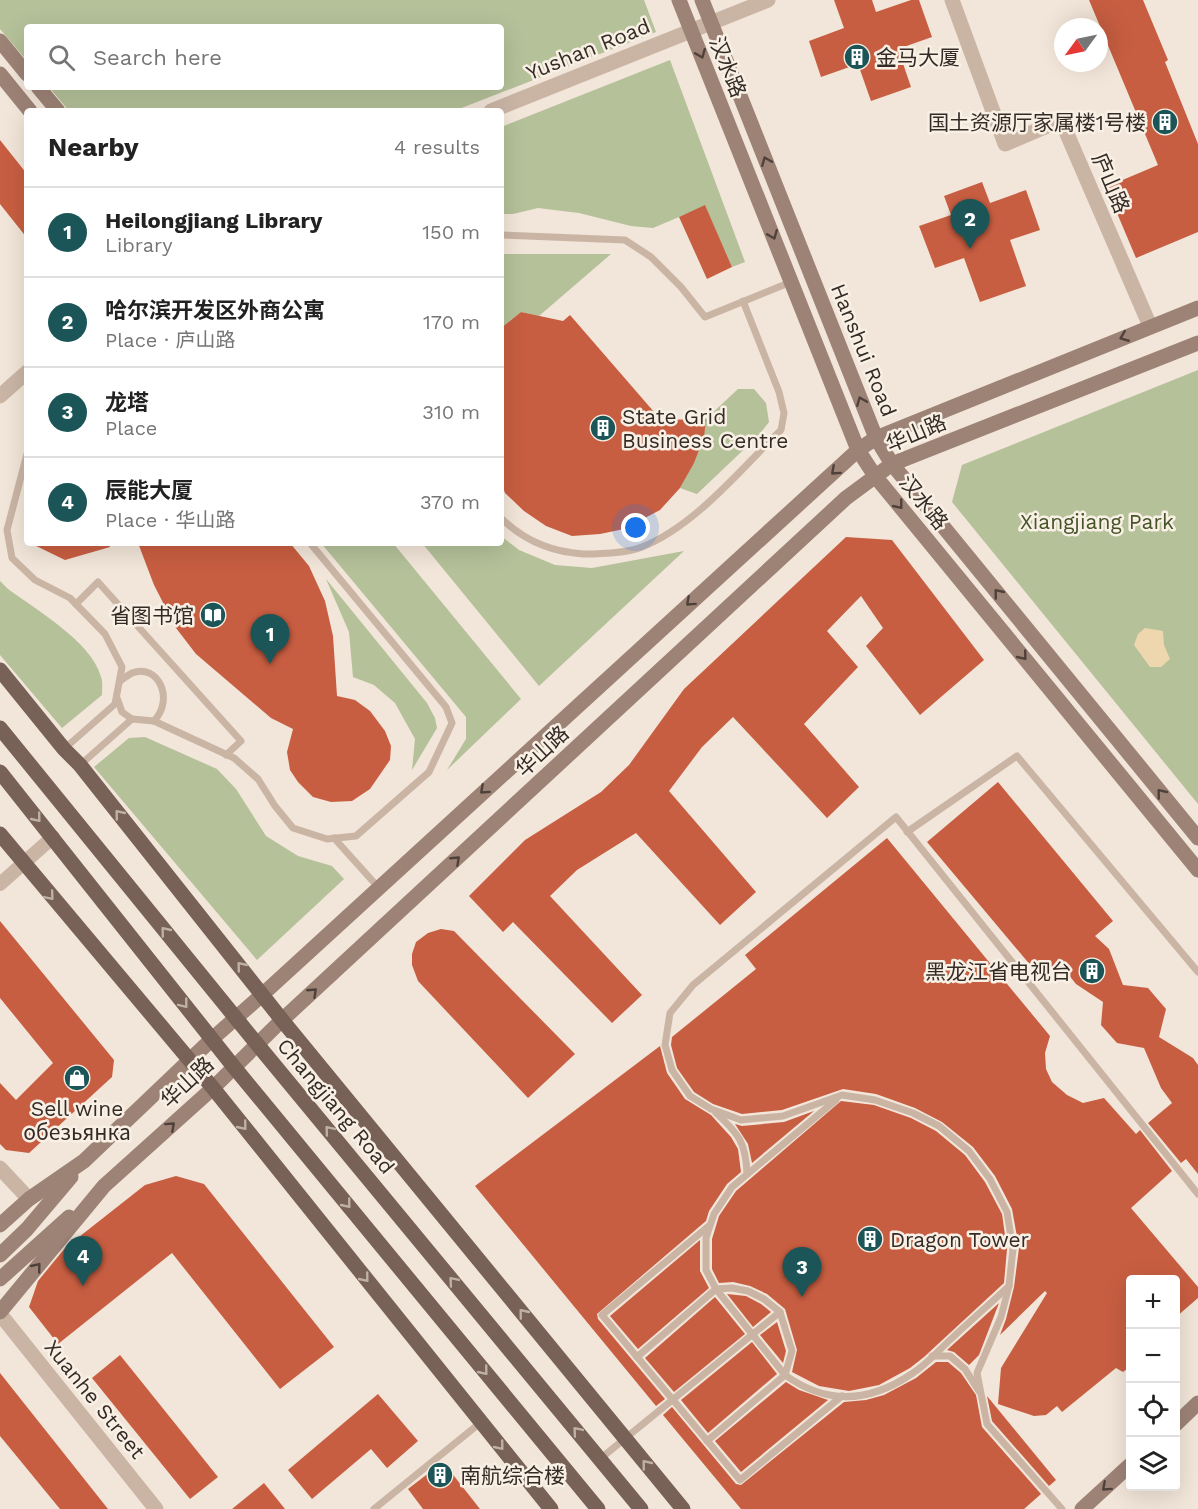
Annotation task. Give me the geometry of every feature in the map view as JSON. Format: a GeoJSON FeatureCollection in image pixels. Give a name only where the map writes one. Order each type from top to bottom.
{"type":"FeatureCollection","features":[{"type":"Feature","properties":{"kind":"main road","name":"汉水路"},"geometry":{"type":"LineString","coordinates":[[679,0],[858,450],[875,476],[1198,870]]}},
{"type":"Feature","properties":{"kind":"main road","name":"Hanshui Road"},"geometry":{"type":"LineString","coordinates":[[702,0],[876,438],[892,464],[1198,838]]}},
{"type":"Feature","properties":{"kind":"main road"},"geometry":{"type":"LineString","coordinates":[[0,41],[24,70]]}},
{"type":"Feature","properties":{"kind":"main road"},"geometry":{"type":"LineString","coordinates":[[0,74],[28,108]]}},
{"type":"Feature","properties":{"kind":"main road"},"geometry":{"type":"LineString","coordinates":[[40,90],[56,108]]}},
{"type":"Feature","properties":{"kind":"main road","name":"华山路"},"geometry":{"type":"LineString","coordinates":[[0,1225],[29,1199],[84,1161],[189,1060],[858,450],[876,438],[1198,308]]}},
{"type":"Feature","properties":{"kind":"main road","name":"华山路"},"geometry":{"type":"LineString","coordinates":[[0,1313],[104,1186],[213,1088],[282,1020],[838,506],[875,476],[892,464],[1198,343]]}},
{"type":"Feature","properties":{"kind":"main road"},"geometry":{"type":"LineString","coordinates":[[0,670],[64,749],[80,765],[282,1020],[683,1509]]}},
{"type":"Feature","properties":{"kind":"main road","name":"Changjiang Road"},"geometry":{"type":"LineString","coordinates":[[0,728],[257,1044],[641,1509]]}},
{"type":"Feature","properties":{"kind":"main road"},"geometry":{"type":"LineString","coordinates":[[0,772],[234,1067],[598,1509]]}},
{"type":"Feature","properties":{"kind":"main road"},"geometry":{"type":"LineString","coordinates":[[0,834],[213,1088],[551,1509]]}},
{"type":"Feature","properties":{"kind":"main road"},"geometry":{"type":"LineString","coordinates":[[0,1254],[27,1229],[84,1161]]}},
{"type":"Feature","properties":{"kind":"main road"},"geometry":{"type":"LineString","coordinates":[[0,1279],[104,1186]]}},
{"type":"Feature","properties":{"kind":"main road"},"geometry":{"type":"LineString","coordinates":[[1180,1420],[1198,1404]]}},
{"type":"Feature","properties":{"kind":"main road"},"geometry":{"type":"LineString","coordinates":[[1082,1509],[1126,1469]]}},
{"type":"Feature","properties":{"kind":"street","name":"Yushan Road"},"geometry":{"type":"LineString","coordinates":[[498,108],[768,0]]}},
{"type":"Feature","properties":{"kind":"street","name":"庐山路"},"geometry":{"type":"LineString","coordinates":[[952,0],[1005,144],[1061,120],[1150,326]]}},
{"type":"Feature","properties":{"kind":"street"},"geometry":{"type":"LineString","coordinates":[[0,396],[24,375]]}},
{"type":"Feature","properties":{"kind":"street"},"geometry":{"type":"LineString","coordinates":[[0,884],[53,837]]}},
{"type":"Feature","properties":{"kind":"street"},"geometry":{"type":"LineString","coordinates":[[0,1168],[29,1199]]}},
{"type":"Feature","properties":{"kind":"street","name":"Xuanhe Street"},"geometry":{"type":"LineString","coordinates":[[0,1313],[153,1508]]}},
{"type":"Feature","properties":{"kind":"lane"},"geometry":{"type":"LineString","coordinates":[[504,235],[625,240],[651,257],[705,317],[791,282]]}},
{"type":"Feature","properties":{"kind":"lane"},"geometry":{"type":"LineString","coordinates":[[504,520],[530,540],[562,553],[594,554],[639,548],[667,535],[696,514],[781,430],[784,413],[779,392],[743,301]]}},
{"type":"Feature","properties":{"kind":"lane"},"geometry":{"type":"LineString","coordinates":[[24,465],[7,530],[12,558],[35,580],[70,598],[105,634],[122,667],[116,704],[64,749]]}},
{"type":"Feature","properties":{"kind":"lane"},"geometry":{"type":"LineString","coordinates":[[117,698],[122,712],[132,719],[154,721],[234,758],[258,779],[275,806],[293,828],[327,839],[356,836],[429,771],[452,723],[446,707],[312,546]]}},
{"type":"Feature","properties":{"kind":"lane"},"geometry":{"type":"LineString","coordinates":[[76,604],[98,582],[241,741],[226,755]]}},
{"type":"Feature","properties":{"kind":"lane"},"geometry":{"type":"LineString","coordinates":[[120,681],[133,672],[148,673],[159,681],[165,697],[162,713],[154,721]]}},
{"type":"Feature","properties":{"kind":"lane"},"geometry":{"type":"LineString","coordinates":[[80,765],[132,719]]}},
{"type":"Feature","properties":{"kind":"lane"},"geometry":{"type":"LineString","coordinates":[[907,832],[1017,756],[1198,972]]}},
{"type":"Feature","properties":{"kind":"lane"},"geometry":{"type":"LineString","coordinates":[[747,1174],[746,1152],[733,1129],[690,1096],[672,1070],[665,1045],[670,1013],[693,985],[896,817],[1198,1194]]}},
{"type":"Feature","properties":{"kind":"lane"},"geometry":{"type":"LineString","coordinates":[[334,838],[378,888]]}},
{"type":"Feature","properties":{"kind":"lane"},"geometry":{"type":"LineString","coordinates":[[711,1110],[741,1120],[783,1116],[842,1095],[875,1100],[914,1113],[939,1126],[969,1151],[990,1179],[1007,1212],[1013,1249],[1009,1286],[1001,1317],[977,1372],[987,1424],[1062,1509]]}},
{"type":"Feature","properties":{"kind":"lane"},"geometry":{"type":"LineString","coordinates":[[842,1095],[732,1187],[714,1214],[706,1238],[706,1270],[716,1289],[785,1375],[802,1388],[824,1395],[853,1397],[882,1390],[915,1372],[1009,1286]]}},
{"type":"Feature","properties":{"kind":"lane"},"geometry":{"type":"LineString","coordinates":[[711,1225],[602,1315],[740,1480],[842,1396]]}},
{"type":"Feature","properties":{"kind":"lane"},"geometry":{"type":"LineString","coordinates":[[637,1357],[716,1289],[732,1288],[748,1291],[764,1299],[780,1312],[792,1351],[785,1375],[707,1441]]}},
{"type":"Feature","properties":{"kind":"lane"},"geometry":{"type":"LineString","coordinates":[[600,1459],[780,1312]]}},
{"type":"Feature","properties":{"kind":"lane"},"geometry":{"type":"LineString","coordinates":[[932,1356],[950,1356],[964,1369],[982,1395]]}},
{"type":"Feature","properties":{"kind":"lane"},"geometry":{"type":"LineString","coordinates":[[374,1509],[480,1423]]}},
{"type":"Feature","properties":{"kind":"green space"},"geometry":{"type":"Polygon","coordinates":[[[0,0],[644,0],[656,32],[462,108],[66,108],[52,90],[504,90],[504,24],[24,24],[24,57],[0,29],[0,0]]]}},
{"type":"Feature","properties":{"kind":"green space"},"geometry":{"type":"Polygon","coordinates":[[[670,60],[745,262],[732,267],[705,206],[653,228],[631,226],[579,213],[538,208],[504,214],[504,126],[670,60]]]}},
{"type":"Feature","properties":{"kind":"green space"},"geometry":{"type":"Polygon","coordinates":[[[504,254],[611,254],[539,316],[521,312],[504,326],[504,254]]]}},
{"type":"Feature","properties":{"kind":"green space","name":"Xiangjiang Park"},"geometry":{"type":"Polygon","coordinates":[[[1198,370],[1198,804],[952,502],[962,465],[1198,370]]]}},
{"type":"Feature","properties":{"kind":"green space"},"geometry":{"type":"Polygon","coordinates":[[[738,389],[754,389],[766,403],[769,422],[758,436],[697,494],[680,488],[697,455],[706,419],[738,389]]]}},
{"type":"Feature","properties":{"kind":"green space"},"geometry":{"type":"Polygon","coordinates":[[[504,538],[519,550],[555,565],[592,568],[684,551],[539,686],[424,546],[504,546],[504,538]]]}},
{"type":"Feature","properties":{"kind":"green space"},"geometry":{"type":"Polygon","coordinates":[[[324,546],[395,546],[521,699],[447,770],[466,739],[466,717],[324,546]]]}},
{"type":"Feature","properties":{"kind":"green space"},"geometry":{"type":"Polygon","coordinates":[[[326,579],[427,703],[435,718],[437,728],[412,770],[415,739],[395,703],[374,685],[353,677],[349,632],[326,579]]]}},
{"type":"Feature","properties":{"kind":"green space"},"geometry":{"type":"Polygon","coordinates":[[[0,581],[75,639],[96,664],[102,679],[102,695],[62,728],[0,655],[0,581]]]}},
{"type":"Feature","properties":{"kind":"green space"},"geometry":{"type":"Polygon","coordinates":[[[145,737],[217,769],[236,789],[266,836],[298,856],[332,866],[344,879],[257,960],[94,767],[129,738],[145,737]]]}},
{"type":"Feature","properties":{"kind":"sand"},"geometry":{"type":"Polygon","coordinates":[[[1145,628],[1163,631],[1164,645],[1170,659],[1161,667],[1150,667],[1134,645],[1138,634],[1145,628]]]}},
{"type":"Feature","properties":{"kind":"building","name":"金马大厦"},"geometry":{"type":"Polygon","coordinates":[[[834,0],[872,0],[876,12],[911,0],[919,0],[932,37],[898,49],[911,87],[871,101],[858,64],[821,77],[809,41],[844,28],[834,0]]]}},
{"type":"Feature","properties":{"kind":"building"},"geometry":{"type":"Polygon","coordinates":[[[1089,0],[1143,0],[1168,60],[1165,62],[1198,144],[1198,232],[1136,258],[1106,187],[1158,165],[1108,45],[1108,18],[1097,18],[1089,0]]]}},
{"type":"Feature","properties":{"kind":"building"},"geometry":{"type":"Polygon","coordinates":[[[0,140],[24,170],[24,234],[0,204],[0,140]]]}},
{"type":"Feature","properties":{"kind":"building"},"geometry":{"type":"Polygon","coordinates":[[[982,182],[990,203],[1026,190],[1040,230],[1010,240],[1026,286],[980,302],[964,258],[935,268],[919,226],[951,215],[944,196],[982,182]]]}},
{"type":"Feature","properties":{"kind":"building"},"geometry":{"type":"Polygon","coordinates":[[[705,205],[732,267],[707,279],[679,217],[705,205]]]}},
{"type":"Feature","properties":{"kind":"building","name":"State Grid Business Centre"},"geometry":{"type":"Polygon","coordinates":[[[521,312],[563,321],[570,315],[661,420],[706,419],[704,437],[694,463],[680,488],[660,510],[624,529],[572,536],[546,526],[524,511],[505,493],[504,326],[521,312]]]}},
{"type":"Feature","properties":{"kind":"building"},"geometry":{"type":"Polygon","coordinates":[[[846,537],[892,540],[984,660],[920,715],[866,646],[883,628],[861,596],[827,631],[858,667],[804,724],[859,787],[827,818],[733,717],[702,747],[669,791],[756,892],[720,925],[636,833],[577,870],[550,896],[642,995],[612,1023],[513,922],[503,932],[469,896],[525,840],[601,792],[629,765],[684,689],[846,537]]]}},
{"type":"Feature","properties":{"kind":"building"},"geometry":{"type":"Polygon","coordinates":[[[36,546],[110,546],[110,547],[65,560],[36,546]]]}},
{"type":"Feature","properties":{"kind":"building"},"geometry":{"type":"Polygon","coordinates":[[[139,546],[292,546],[309,566],[325,601],[333,636],[337,696],[355,700],[370,711],[385,731],[391,746],[390,760],[370,789],[352,801],[331,802],[313,797],[290,770],[287,752],[293,729],[271,718],[196,654],[176,628],[154,585],[139,546]]]}},
{"type":"Feature","properties":{"kind":"building","name":"黑龙江省电视台"},"geometry":{"type":"Polygon","coordinates":[[[998,782],[1113,921],[1095,936],[1109,949],[1123,985],[1148,988],[1166,1009],[1159,1037],[1193,1058],[1198,1065],[1198,1174],[1186,1159],[1181,1163],[1148,1123],[1172,1103],[1161,1088],[1144,1048],[1117,1043],[1101,1025],[1103,1002],[1076,984],[1060,964],[1042,979],[927,842],[998,782]]]}},
{"type":"Feature","properties":{"kind":"building"},"geometry":{"type":"Polygon","coordinates":[[[887,838],[1050,1036],[1045,1053],[1046,1069],[1052,1082],[1067,1095],[1083,1103],[1104,1098],[1136,1134],[1140,1130],[1172,1171],[1131,1208],[1198,1287],[1198,1298],[1180,1314],[1180,1275],[1126,1275],[1126,1370],[1123,1372],[1116,1368],[1062,1412],[1057,1406],[1046,1415],[1034,1416],[998,1404],[1001,1368],[1047,1293],[1045,1291],[1000,1335],[1014,1287],[1019,1248],[1012,1209],[995,1176],[973,1147],[942,1122],[915,1108],[876,1094],[843,1089],[782,1110],[742,1114],[713,1104],[694,1092],[677,1068],[671,1045],[672,1037],[756,969],[745,955],[887,838]]]}},
{"type":"Feature","properties":{"kind":"building"},"geometry":{"type":"Polygon","coordinates":[[[0,921],[114,1060],[112,1077],[29,1153],[6,1150],[0,1144],[0,1083],[16,1100],[53,1063],[0,998],[0,921]]]}},
{"type":"Feature","properties":{"kind":"building"},"geometry":{"type":"Polygon","coordinates":[[[441,929],[454,931],[575,1054],[528,1098],[418,981],[412,965],[412,954],[416,942],[428,933],[441,929]]]}},
{"type":"Feature","properties":{"kind":"building"},"geometry":{"type":"Polygon","coordinates":[[[660,1046],[667,1073],[685,1099],[711,1115],[731,1137],[738,1149],[741,1172],[727,1184],[709,1211],[706,1221],[597,1314],[598,1319],[665,1399],[656,1406],[475,1186],[660,1046]]]}},
{"type":"Feature","properties":{"kind":"building"},"geometry":{"type":"Polygon","coordinates":[[[841,1101],[874,1105],[911,1118],[936,1131],[965,1155],[985,1182],[1002,1214],[1007,1249],[1004,1283],[924,1357],[910,1368],[879,1385],[849,1391],[819,1386],[792,1372],[797,1350],[785,1309],[767,1294],[750,1286],[733,1282],[719,1283],[712,1269],[712,1239],[719,1216],[736,1191],[841,1101]]]}},
{"type":"Feature","properties":{"kind":"building"},"geometry":{"type":"Polygon","coordinates":[[[814,1111],[752,1163],[748,1144],[735,1124],[742,1126],[784,1122],[814,1111]]]}},
{"type":"Feature","properties":{"kind":"building"},"geometry":{"type":"Polygon","coordinates":[[[176,1176],[204,1184],[334,1347],[280,1389],[172,1253],[58,1344],[29,1307],[38,1281],[65,1248],[145,1185],[176,1176]]]}},
{"type":"Feature","properties":{"kind":"building"},"geometry":{"type":"Polygon","coordinates":[[[700,1240],[700,1271],[709,1288],[638,1349],[610,1316],[700,1240]]]}},
{"type":"Feature","properties":{"kind":"building"},"geometry":{"type":"Polygon","coordinates":[[[727,1294],[746,1296],[771,1312],[753,1327],[727,1294]]]}},
{"type":"Feature","properties":{"kind":"building"},"geometry":{"type":"Polygon","coordinates":[[[715,1297],[745,1334],[674,1392],[645,1358],[715,1297]]]}},
{"type":"Feature","properties":{"kind":"building"},"geometry":{"type":"Polygon","coordinates":[[[999,1303],[979,1355],[969,1365],[954,1352],[947,1350],[999,1303]]]}},
{"type":"Feature","properties":{"kind":"building"},"geometry":{"type":"Polygon","coordinates":[[[777,1322],[786,1351],[783,1363],[760,1335],[777,1322]]]}},
{"type":"Feature","properties":{"kind":"building"},"geometry":{"type":"Polygon","coordinates":[[[752,1342],[777,1374],[708,1433],[681,1400],[752,1342]]]}},
{"type":"Feature","properties":{"kind":"building"},"geometry":{"type":"Polygon","coordinates":[[[120,1355],[218,1477],[190,1499],[92,1378],[120,1355]]]}},
{"type":"Feature","properties":{"kind":"building"},"geometry":{"type":"Polygon","coordinates":[[[936,1362],[948,1362],[961,1373],[976,1395],[982,1427],[1041,1494],[1024,1509],[741,1509],[663,1415],[672,1407],[736,1484],[741,1485],[844,1402],[866,1400],[884,1395],[916,1378],[936,1362]]]}},
{"type":"Feature","properties":{"kind":"building"},"geometry":{"type":"Polygon","coordinates":[[[0,1373],[108,1509],[60,1509],[0,1436],[0,1373]]]}},
{"type":"Feature","properties":{"kind":"building"},"geometry":{"type":"Polygon","coordinates":[[[786,1382],[799,1390],[828,1400],[741,1472],[715,1441],[786,1382]]]}},
{"type":"Feature","properties":{"kind":"building"},"geometry":{"type":"Polygon","coordinates":[[[378,1394],[418,1441],[387,1468],[371,1449],[312,1499],[288,1470],[378,1394]]]}},
{"type":"Feature","properties":{"kind":"building"},"geometry":{"type":"Polygon","coordinates":[[[987,1396],[1056,1480],[1049,1486],[992,1421],[987,1396]]]}},
{"type":"Feature","properties":{"kind":"building","name":"南航综合楼"},"geometry":{"type":"Polygon","coordinates":[[[443,1462],[480,1509],[423,1509],[408,1489],[443,1462]]]}},
{"type":"Feature","properties":{"kind":"building"},"geometry":{"type":"Polygon","coordinates":[[[264,1483],[285,1509],[232,1509],[264,1483]]]}},
{"type":"Feature","properties":{"kind":"place","name":"金马大厦"},"geometry":{"type":"Point","coordinates":[857,57]}},
{"type":"Feature","properties":{"kind":"place","name":"国土资源厅家属楼1号楼"},"geometry":{"type":"Point","coordinates":[1165,122]}},
{"type":"Feature","properties":{"kind":"place","name":"哈尔滨开发区外商公寓"},"geometry":{"type":"Point","coordinates":[970,249]}},
{"type":"Feature","properties":{"kind":"place","name":"State Grid Business Centre"},"geometry":{"type":"Point","coordinates":[603,428]}},
{"type":"Feature","properties":{"kind":"place","name":"省图书馆"},"geometry":{"type":"Point","coordinates":[213,615]}},
{"type":"Feature","properties":{"kind":"place","name":"Heilongjiang Library"},"geometry":{"type":"Point","coordinates":[270,664]}},
{"type":"Feature","properties":{"kind":"place","name":"黑龙江省电视台"},"geometry":{"type":"Point","coordinates":[1092,971]}},
{"type":"Feature","properties":{"kind":"place","name":"Sell wine обезьянка"},"geometry":{"type":"Point","coordinates":[77,1078]}},
{"type":"Feature","properties":{"kind":"place","name":"Dragon Tower"},"geometry":{"type":"Point","coordinates":[870,1239]}},
{"type":"Feature","properties":{"kind":"place","name":"辰能大厦"},"geometry":{"type":"Point","coordinates":[83,1286]}},
{"type":"Feature","properties":{"kind":"place","name":"龙塔"},"geometry":{"type":"Point","coordinates":[802,1297]}},
{"type":"Feature","properties":{"kind":"place","name":"南航综合楼"},"geometry":{"type":"Point","coordinates":[440,1475]}}]}
